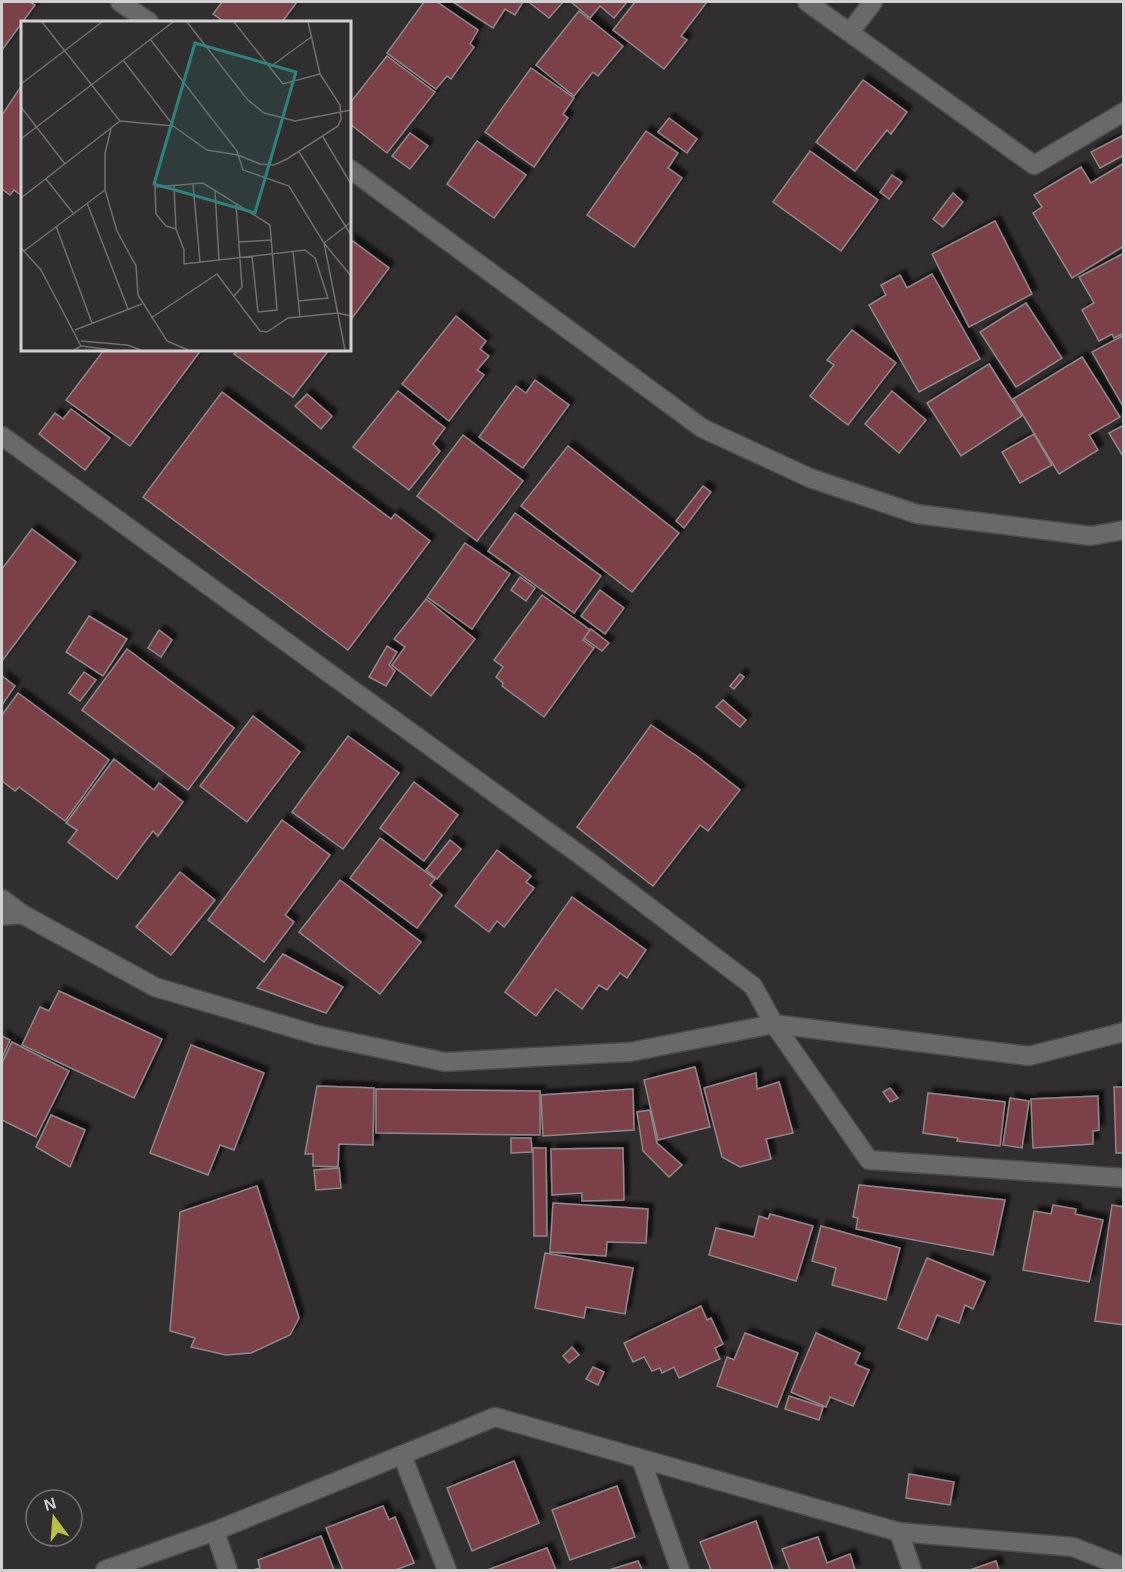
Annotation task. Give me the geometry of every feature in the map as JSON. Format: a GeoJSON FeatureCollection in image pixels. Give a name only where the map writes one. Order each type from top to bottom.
{"type":"FeatureCollection","features":[{"type":"Feature","properties":{"kind":"street"},"geometry":{"type":"LineString","coordinates":[[120,2],[148,21]]}},
{"type":"Feature","properties":{"kind":"street"},"geometry":{"type":"LineString","coordinates":[[807,2],[1034,165],[1124,112]]}},
{"type":"Feature","properties":{"kind":"street"},"geometry":{"type":"LineString","coordinates":[[850,32],[873,2]]}},
{"type":"Feature","properties":{"kind":"street"},"geometry":{"type":"LineString","coordinates":[[351,170],[702,428],[799,473],[917,514],[1091,536],[1124,530]]}},
{"type":"Feature","properties":{"kind":"street"},"geometry":{"type":"LineString","coordinates":[[2,436],[587,860],[753,986],[774,1024],[868,1160],[1124,1178]]}},
{"type":"Feature","properties":{"kind":"street"},"geometry":{"type":"LineString","coordinates":[[2,899],[22,914],[155,987],[317,1035],[445,1062],[630,1052],[774,1024],[1029,1056],[1124,1032]]}},
{"type":"Feature","properties":{"kind":"street"},"geometry":{"type":"LineString","coordinates":[[2,916],[22,914]]}},
{"type":"Feature","properties":{"kind":"street"},"geometry":{"type":"LineString","coordinates":[[105,1570],[215,1531],[495,1417],[899,1532],[1073,1547],[1124,1567]]}},
{"type":"Feature","properties":{"kind":"street"},"geometry":{"type":"LineString","coordinates":[[402,1455],[447,1570]]}},
{"type":"Feature","properties":{"kind":"street"},"geometry":{"type":"LineString","coordinates":[[641,1459],[680,1570]]}},
{"type":"Feature","properties":{"kind":"street"},"geometry":{"type":"LineString","coordinates":[[215,1531],[228,1570]]}},
{"type":"Feature","properties":{"kind":"street"},"geometry":{"type":"LineString","coordinates":[[899,1532],[912,1570]]}},
{"type":"Feature","properties":{"kind":"building"},"geometry":{"type":"Polygon","coordinates":[[[2,2],[30,2],[35,5],[21,21],[2,50],[2,2]]]}},
{"type":"Feature","properties":{"kind":"building"},"geometry":{"type":"Polygon","coordinates":[[[222,2],[297,2],[283,21],[224,21],[213,14],[222,2]]]}},
{"type":"Feature","properties":{"kind":"building"},"geometry":{"type":"Polygon","coordinates":[[[424,2],[437,2],[478,30],[470,44],[474,47],[451,79],[447,76],[436,89],[387,53],[424,2]]]}},
{"type":"Feature","properties":{"kind":"building"},"geometry":{"type":"Polygon","coordinates":[[[453,2],[523,2],[515,15],[505,9],[493,28],[453,2]]]}},
{"type":"Feature","properties":{"kind":"building"},"geometry":{"type":"Polygon","coordinates":[[[531,2],[563,2],[549,18],[531,2]]]}},
{"type":"Feature","properties":{"kind":"building"},"geometry":{"type":"Polygon","coordinates":[[[571,2],[627,2],[614,18],[600,6],[590,18],[571,2]]]}},
{"type":"Feature","properties":{"kind":"building"},"geometry":{"type":"Polygon","coordinates":[[[635,2],[707,2],[681,36],[687,40],[664,69],[613,30],[635,2]]]}},
{"type":"Feature","properties":{"kind":"building"},"geometry":{"type":"Polygon","coordinates":[[[579,11],[623,46],[598,76],[593,72],[574,96],[536,65],[579,11]]]}},
{"type":"Feature","properties":{"kind":"building"},"geometry":{"type":"Polygon","coordinates":[[[387,56],[435,92],[387,153],[351,125],[351,102],[387,56]]]}},
{"type":"Feature","properties":{"kind":"building"},"geometry":{"type":"Polygon","coordinates":[[[531,68],[574,98],[563,114],[568,118],[534,167],[485,132],[531,68]]]}},
{"type":"Feature","properties":{"kind":"building"},"geometry":{"type":"Polygon","coordinates":[[[863,80],[907,112],[891,134],[887,130],[855,171],[816,142],[863,80]]]}},
{"type":"Feature","properties":{"kind":"building"},"geometry":{"type":"Polygon","coordinates":[[[21,86],[21,195],[14,190],[10,195],[2,189],[2,115],[21,86]]]}},
{"type":"Feature","properties":{"kind":"building"},"geometry":{"type":"Polygon","coordinates":[[[669,118],[697,139],[687,153],[658,132],[669,118]]]}},
{"type":"Feature","properties":{"kind":"building"},"geometry":{"type":"Polygon","coordinates":[[[646,131],[678,153],[668,168],[682,178],[634,247],[587,215],[646,131]]]}},
{"type":"Feature","properties":{"kind":"building"},"geometry":{"type":"Polygon","coordinates":[[[410,133],[428,146],[410,169],[392,156],[410,133]]]}},
{"type":"Feature","properties":{"kind":"building"},"geometry":{"type":"Polygon","coordinates":[[[1122,136],[1124,155],[1100,168],[1091,152],[1122,136]]]}},
{"type":"Feature","properties":{"kind":"building"},"geometry":{"type":"Polygon","coordinates":[[[477,141],[526,175],[494,218],[447,184],[477,141]]]}},
{"type":"Feature","properties":{"kind":"building"},"geometry":{"type":"Polygon","coordinates":[[[810,151],[878,200],[841,251],[773,202],[810,151]]]}},
{"type":"Feature","properties":{"kind":"building"},"geometry":{"type":"Polygon","coordinates":[[[1124,163],[1124,246],[1072,278],[1033,213],[1042,207],[1034,195],[1081,167],[1091,183],[1124,163]]]}},
{"type":"Feature","properties":{"kind":"building"},"geometry":{"type":"Polygon","coordinates":[[[892,175],[902,182],[889,199],[880,192],[892,175]]]}},
{"type":"Feature","properties":{"kind":"building"},"geometry":{"type":"Polygon","coordinates":[[[953,193],[963,202],[943,227],[933,219],[953,193]]]}},
{"type":"Feature","properties":{"kind":"building"},"geometry":{"type":"Polygon","coordinates":[[[995,221],[1032,294],[969,327],[932,254],[995,221]]]}},
{"type":"Feature","properties":{"kind":"building"},"geometry":{"type":"Polygon","coordinates":[[[351,240],[389,268],[351,320],[351,240]]]}},
{"type":"Feature","properties":{"kind":"building"},"geometry":{"type":"Polygon","coordinates":[[[1124,253],[1124,333],[1114,338],[1112,334],[1099,341],[1082,310],[1094,303],[1079,277],[1124,253]]]}},
{"type":"Feature","properties":{"kind":"building"},"geometry":{"type":"Polygon","coordinates":[[[932,274],[980,359],[919,392],[869,305],[886,295],[881,285],[900,275],[907,288],[932,274]]]}},
{"type":"Feature","properties":{"kind":"building"},"geometry":{"type":"Polygon","coordinates":[[[1026,303],[1062,358],[1016,387],[980,332],[1026,303]]]}},
{"type":"Feature","properties":{"kind":"building"},"geometry":{"type":"Polygon","coordinates":[[[456,316],[486,341],[480,349],[489,356],[477,370],[484,375],[449,421],[402,384],[456,316]]]}},
{"type":"Feature","properties":{"kind":"building"},"geometry":{"type":"Polygon","coordinates":[[[852,330],[896,363],[848,425],[810,396],[834,365],[827,360],[852,330]]]}},
{"type":"Feature","properties":{"kind":"building"},"geometry":{"type":"Polygon","coordinates":[[[1124,335],[1124,408],[1092,352],[1124,335]]]}},
{"type":"Feature","properties":{"kind":"building"},"geometry":{"type":"Polygon","coordinates":[[[103,351],[200,351],[130,446],[66,400],[103,351]]]}},
{"type":"Feature","properties":{"kind":"building"},"geometry":{"type":"Polygon","coordinates":[[[237,351],[328,351],[293,397],[234,354],[237,351]]]}},
{"type":"Feature","properties":{"kind":"building"},"geometry":{"type":"Polygon","coordinates":[[[1082,357],[1120,417],[1089,435],[1098,450],[1059,474],[1013,399],[1082,357]]]}},
{"type":"Feature","properties":{"kind":"building"},"geometry":{"type":"Polygon","coordinates":[[[989,364],[1022,416],[961,456],[927,403],[989,364]]]}},
{"type":"Feature","properties":{"kind":"building"},"geometry":{"type":"Polygon","coordinates":[[[535,380],[569,405],[523,468],[479,437],[516,386],[526,393],[535,380]]]}},
{"type":"Feature","properties":{"kind":"building"},"geometry":{"type":"Polygon","coordinates":[[[398,391],[445,428],[433,444],[440,451],[409,490],[353,447],[398,391]]]}},
{"type":"Feature","properties":{"kind":"building"},"geometry":{"type":"Polygon","coordinates":[[[892,391],[926,420],[899,453],[865,424],[892,391]]]}},
{"type":"Feature","properties":{"kind":"building"},"geometry":{"type":"Polygon","coordinates":[[[222,392],[391,519],[395,514],[430,541],[348,650],[143,497],[222,392]]]}},
{"type":"Feature","properties":{"kind":"building"},"geometry":{"type":"Polygon","coordinates":[[[307,394],[332,416],[321,429],[295,406],[307,394]]]}},
{"type":"Feature","properties":{"kind":"building"},"geometry":{"type":"Polygon","coordinates":[[[71,409],[110,438],[85,470],[39,434],[55,413],[63,419],[71,409]]]}},
{"type":"Feature","properties":{"kind":"building"},"geometry":{"type":"Polygon","coordinates":[[[1124,425],[1124,458],[1109,433],[1124,425]]]}},
{"type":"Feature","properties":{"kind":"building"},"geometry":{"type":"Polygon","coordinates":[[[1034,434],[1052,465],[1020,483],[1002,452],[1034,434]]]}},
{"type":"Feature","properties":{"kind":"building"},"geometry":{"type":"Polygon","coordinates":[[[463,435],[523,481],[477,541],[417,496],[463,435]]]}},
{"type":"Feature","properties":{"kind":"building"},"geometry":{"type":"Polygon","coordinates":[[[568,446],[679,533],[632,592],[521,506],[568,446]]]}},
{"type":"Feature","properties":{"kind":"building"},"geometry":{"type":"Polygon","coordinates":[[[703,486],[711,492],[684,528],[676,521],[703,486]]]}},
{"type":"Feature","properties":{"kind":"building"},"geometry":{"type":"Polygon","coordinates":[[[515,513],[601,576],[574,613],[488,551],[515,513]]]}},
{"type":"Feature","properties":{"kind":"building"},"geometry":{"type":"Polygon","coordinates":[[[32,529],[76,562],[2,661],[2,569],[32,529]]]}},
{"type":"Feature","properties":{"kind":"building"},"geometry":{"type":"Polygon","coordinates":[[[465,543],[510,574],[472,629],[427,597],[465,543]]]}},
{"type":"Feature","properties":{"kind":"building"},"geometry":{"type":"Polygon","coordinates":[[[520,577],[535,588],[526,601],[511,590],[520,577]]]}},
{"type":"Feature","properties":{"kind":"building"},"geometry":{"type":"Polygon","coordinates":[[[600,590],[624,608],[605,634],[581,616],[600,590]]]}},
{"type":"Feature","properties":{"kind":"building"},"geometry":{"type":"Polygon","coordinates":[[[542,595],[590,630],[583,640],[594,648],[544,717],[502,686],[503,683],[496,677],[503,667],[494,660],[542,595]]]}},
{"type":"Feature","properties":{"kind":"building"},"geometry":{"type":"Polygon","coordinates":[[[426,599],[475,639],[431,696],[392,665],[405,647],[394,639],[426,599]]]}},
{"type":"Feature","properties":{"kind":"building"},"geometry":{"type":"Polygon","coordinates":[[[89,616],[127,639],[103,676],[66,652],[89,616]]]}},
{"type":"Feature","properties":{"kind":"building"},"geometry":{"type":"Polygon","coordinates":[[[591,629],[609,643],[602,651],[584,638],[591,629]]]}},
{"type":"Feature","properties":{"kind":"building"},"geometry":{"type":"Polygon","coordinates":[[[159,630],[172,640],[161,657],[148,648],[159,630]]]}},
{"type":"Feature","properties":{"kind":"building"},"geometry":{"type":"Polygon","coordinates":[[[387,646],[397,652],[389,665],[395,671],[386,686],[369,677],[387,646]]]}},
{"type":"Feature","properties":{"kind":"building"},"geometry":{"type":"Polygon","coordinates":[[[127,649],[234,728],[188,790],[82,710],[127,649]]]}},
{"type":"Feature","properties":{"kind":"building"},"geometry":{"type":"Polygon","coordinates":[[[84,672],[96,680],[80,701],[69,693],[84,672]]]}},
{"type":"Feature","properties":{"kind":"building"},"geometry":{"type":"Polygon","coordinates":[[[740,674],[744,677],[734,689],[730,686],[740,674]]]}},
{"type":"Feature","properties":{"kind":"building"},"geometry":{"type":"Polygon","coordinates":[[[2,676],[15,686],[2,705],[2,676]]]}},
{"type":"Feature","properties":{"kind":"building"},"geometry":{"type":"Polygon","coordinates":[[[18,693],[109,760],[65,821],[19,787],[15,791],[2,781],[2,715],[18,693]]]}},
{"type":"Feature","properties":{"kind":"building"},"geometry":{"type":"Polygon","coordinates":[[[723,700],[746,720],[740,727],[716,707],[723,700]]]}},
{"type":"Feature","properties":{"kind":"building"},"geometry":{"type":"Polygon","coordinates":[[[253,716],[300,752],[247,822],[200,786],[253,716]]]}},
{"type":"Feature","properties":{"kind":"building"},"geometry":{"type":"Polygon","coordinates":[[[651,725],[698,757],[740,790],[708,831],[700,825],[653,886],[577,827],[651,725]]]}},
{"type":"Feature","properties":{"kind":"building"},"geometry":{"type":"Polygon","coordinates":[[[348,736],[399,773],[343,849],[292,812],[348,736]]]}},
{"type":"Feature","properties":{"kind":"building"},"geometry":{"type":"Polygon","coordinates":[[[114,759],[154,790],[159,783],[183,802],[158,836],[153,831],[117,879],[68,842],[77,830],[66,823],[114,759]]]}},
{"type":"Feature","properties":{"kind":"building"},"geometry":{"type":"Polygon","coordinates":[[[414,782],[458,815],[424,861],[380,828],[414,782]]]}},
{"type":"Feature","properties":{"kind":"building"},"geometry":{"type":"Polygon","coordinates":[[[282,820],[330,855],[285,915],[294,922],[264,962],[208,920],[282,820]]]}},
{"type":"Feature","properties":{"kind":"building"},"geometry":{"type":"Polygon","coordinates":[[[380,838],[435,879],[430,885],[442,895],[417,928],[350,878],[380,838]]]}},
{"type":"Feature","properties":{"kind":"building"},"geometry":{"type":"Polygon","coordinates":[[[450,840],[461,849],[437,879],[426,870],[450,840]]]}},
{"type":"Feature","properties":{"kind":"building"},"geometry":{"type":"Polygon","coordinates":[[[497,850],[531,876],[526,882],[534,888],[504,927],[497,921],[489,932],[455,906],[497,850]]]}},
{"type":"Feature","properties":{"kind":"building"},"geometry":{"type":"Polygon","coordinates":[[[180,872],[215,900],[171,955],[136,927],[180,872]]]}},
{"type":"Feature","properties":{"kind":"building"},"geometry":{"type":"Polygon","coordinates":[[[340,880],[421,942],[380,994],[299,932],[340,880]]]}},
{"type":"Feature","properties":{"kind":"building"},"geometry":{"type":"Polygon","coordinates":[[[572,897],[646,950],[627,978],[620,973],[607,990],[599,985],[582,1009],[556,989],[536,1016],[505,992],[572,897]]]}},
{"type":"Feature","properties":{"kind":"building"},"geometry":{"type":"Polygon","coordinates":[[[283,954],[343,987],[326,1013],[257,988],[283,954]]]}},
{"type":"Feature","properties":{"kind":"building"},"geometry":{"type":"Polygon","coordinates":[[[59,991],[162,1039],[134,1098],[22,1045],[40,1007],[49,1011],[59,991]]]}},
{"type":"Feature","properties":{"kind":"building"},"geometry":{"type":"Polygon","coordinates":[[[2,1036],[10,1040],[2,1058],[2,1036]]]}},
{"type":"Feature","properties":{"kind":"building"},"geometry":{"type":"Polygon","coordinates":[[[12,1042],[69,1071],[36,1137],[2,1120],[2,1063],[12,1042]]]}},
{"type":"Feature","properties":{"kind":"building"},"geometry":{"type":"Polygon","coordinates":[[[191,1045],[264,1073],[234,1150],[220,1145],[208,1175],[150,1153],[191,1045]]]}},
{"type":"Feature","properties":{"kind":"building"},"geometry":{"type":"Polygon","coordinates":[[[695,1067],[710,1127],[658,1140],[644,1080],[695,1067]]]}},
{"type":"Feature","properties":{"kind":"building"},"geometry":{"type":"Polygon","coordinates":[[[756,1073],[757,1089],[779,1082],[793,1133],[766,1139],[771,1159],[740,1167],[722,1157],[704,1088],[756,1073]]]}},
{"type":"Feature","properties":{"kind":"building"},"geometry":{"type":"Polygon","coordinates":[[[317,1086],[374,1088],[373,1145],[339,1144],[338,1167],[313,1166],[313,1154],[305,1154],[317,1086]]]}},
{"type":"Feature","properties":{"kind":"building"},"geometry":{"type":"Polygon","coordinates":[[[1114,1087],[1124,1087],[1124,1153],[1116,1153],[1114,1087]]]}},
{"type":"Feature","properties":{"kind":"building"},"geometry":{"type":"Polygon","coordinates":[[[890,1088],[898,1098],[890,1102],[883,1092],[890,1088]]]}},
{"type":"Feature","properties":{"kind":"building"},"geometry":{"type":"Polygon","coordinates":[[[376,1089],[540,1091],[540,1135],[376,1133],[376,1089]]]}},
{"type":"Feature","properties":{"kind":"building"},"geometry":{"type":"Polygon","coordinates":[[[633,1089],[634,1130],[543,1136],[541,1095],[633,1089]]]}},
{"type":"Feature","properties":{"kind":"building"},"geometry":{"type":"Polygon","coordinates":[[[928,1093],[1005,1102],[1000,1146],[957,1141],[958,1138],[923,1133],[928,1093]]]}},
{"type":"Feature","properties":{"kind":"building"},"geometry":{"type":"Polygon","coordinates":[[[1098,1096],[1099,1130],[1093,1131],[1093,1144],[1033,1148],[1031,1099],[1098,1096]]]}},
{"type":"Feature","properties":{"kind":"building"},"geometry":{"type":"Polygon","coordinates":[[[1010,1098],[1029,1101],[1022,1148],[1003,1145],[1010,1098]]]}},
{"type":"Feature","properties":{"kind":"building"},"geometry":{"type":"Polygon","coordinates":[[[650,1110],[657,1143],[682,1165],[669,1177],[643,1151],[637,1112],[650,1110]]]}},
{"type":"Feature","properties":{"kind":"building"},"geometry":{"type":"Polygon","coordinates":[[[51,1115],[85,1130],[70,1167],[36,1147],[51,1115]]]}},
{"type":"Feature","properties":{"kind":"building"},"geometry":{"type":"Polygon","coordinates":[[[511,1138],[531,1138],[532,1152],[511,1153],[511,1138]]]}},
{"type":"Feature","properties":{"kind":"building"},"geometry":{"type":"Polygon","coordinates":[[[533,1148],[546,1148],[547,1236],[534,1236],[533,1148]]]}},
{"type":"Feature","properties":{"kind":"building"},"geometry":{"type":"Polygon","coordinates":[[[623,1148],[624,1200],[582,1201],[582,1193],[552,1195],[551,1149],[623,1148]]]}},
{"type":"Feature","properties":{"kind":"building"},"geometry":{"type":"Polygon","coordinates":[[[339,1168],[341,1188],[316,1190],[314,1170],[339,1168]]]}},
{"type":"Feature","properties":{"kind":"building"},"geometry":{"type":"Polygon","coordinates":[[[859,1185],[1005,1200],[993,1255],[856,1229],[858,1218],[853,1217],[859,1185]]]}},
{"type":"Feature","properties":{"kind":"building"},"geometry":{"type":"Polygon","coordinates":[[[257,1186],[299,1318],[290,1335],[251,1353],[226,1355],[191,1347],[195,1338],[170,1331],[180,1212],[257,1186]]]}},
{"type":"Feature","properties":{"kind":"building"},"geometry":{"type":"Polygon","coordinates":[[[553,1203],[648,1209],[646,1243],[607,1242],[606,1256],[550,1252],[553,1203]]]}},
{"type":"Feature","properties":{"kind":"building"},"geometry":{"type":"Polygon","coordinates":[[[1053,1205],[1076,1209],[1075,1214],[1103,1220],[1089,1282],[1023,1270],[1034,1211],[1051,1214],[1053,1205]]]}},
{"type":"Feature","properties":{"kind":"building"},"geometry":{"type":"Polygon","coordinates":[[[1112,1205],[1124,1207],[1124,1325],[1095,1321],[1112,1205]]]}},
{"type":"Feature","properties":{"kind":"building"},"geometry":{"type":"Polygon","coordinates":[[[770,1214],[813,1226],[796,1281],[709,1255],[716,1228],[754,1237],[759,1216],[768,1219],[770,1214]]]}},
{"type":"Feature","properties":{"kind":"building"},"geometry":{"type":"Polygon","coordinates":[[[821,1226],[900,1248],[886,1300],[832,1285],[836,1268],[812,1261],[821,1226]]]}},
{"type":"Feature","properties":{"kind":"building"},"geometry":{"type":"Polygon","coordinates":[[[545,1253],[633,1268],[625,1314],[586,1307],[584,1318],[535,1308],[545,1253]]]}},
{"type":"Feature","properties":{"kind":"building"},"geometry":{"type":"Polygon","coordinates":[[[927,1258],[985,1282],[973,1309],[965,1305],[959,1323],[937,1315],[927,1340],[898,1328],[927,1258]]]}},
{"type":"Feature","properties":{"kind":"building"},"geometry":{"type":"Polygon","coordinates":[[[701,1306],[707,1320],[711,1318],[723,1344],[715,1348],[720,1359],[679,1378],[674,1367],[662,1373],[660,1368],[652,1371],[644,1357],[633,1362],[624,1343],[701,1306]]]}},
{"type":"Feature","properties":{"kind":"building"},"geometry":{"type":"Polygon","coordinates":[[[745,1333],[798,1353],[777,1407],[717,1386],[727,1357],[734,1360],[745,1333]]]}},
{"type":"Feature","properties":{"kind":"building"},"geometry":{"type":"Polygon","coordinates":[[[816,1333],[860,1353],[855,1364],[869,1370],[853,1406],[830,1397],[826,1407],[791,1392],[816,1333]]]}},
{"type":"Feature","properties":{"kind":"building"},"geometry":{"type":"Polygon","coordinates":[[[572,1347],[579,1355],[569,1363],[563,1356],[572,1347]]]}},
{"type":"Feature","properties":{"kind":"building"},"geometry":{"type":"Polygon","coordinates":[[[593,1367],[604,1372],[598,1385],[586,1379],[593,1367]]]}},
{"type":"Feature","properties":{"kind":"building"},"geometry":{"type":"Polygon","coordinates":[[[789,1396],[823,1407],[819,1420],[785,1409],[789,1396]]]}},
{"type":"Feature","properties":{"kind":"building"},"geometry":{"type":"Polygon","coordinates":[[[514,1461],[539,1523],[472,1551],[447,1488],[514,1461]]]}},
{"type":"Feature","properties":{"kind":"building"},"geometry":{"type":"Polygon","coordinates":[[[909,1474],[954,1482],[950,1505],[906,1498],[909,1474]]]}},
{"type":"Feature","properties":{"kind":"building"},"geometry":{"type":"Polygon","coordinates":[[[617,1486],[635,1537],[570,1560],[552,1510],[617,1486]]]}},
{"type":"Feature","properties":{"kind":"building"},"geometry":{"type":"Polygon","coordinates":[[[383,1506],[389,1520],[395,1517],[414,1563],[395,1570],[343,1570],[326,1528],[383,1506]]]}},
{"type":"Feature","properties":{"kind":"building"},"geometry":{"type":"Polygon","coordinates":[[[756,1521],[773,1570],[711,1570],[700,1542],[756,1521]]]}},
{"type":"Feature","properties":{"kind":"building"},"geometry":{"type":"Polygon","coordinates":[[[321,1536],[334,1570],[253,1570],[260,1568],[258,1560],[321,1536]]]}},
{"type":"Feature","properties":{"kind":"building"},"geometry":{"type":"Polygon","coordinates":[[[818,1537],[827,1563],[850,1554],[855,1570],[790,1570],[782,1549],[818,1537]]]}},
{"type":"Feature","properties":{"kind":"building"},"geometry":{"type":"Polygon","coordinates":[[[547,1548],[556,1570],[487,1570],[547,1548]]]}},
{"type":"Feature","properties":{"kind":"building"},"geometry":{"type":"Polygon","coordinates":[[[638,1561],[642,1570],[609,1570],[638,1561]]]}},
{"type":"Feature","properties":{"kind":"building"},"geometry":{"type":"Polygon","coordinates":[[[996,1561],[999,1570],[970,1570],[996,1561]]]}}]}
